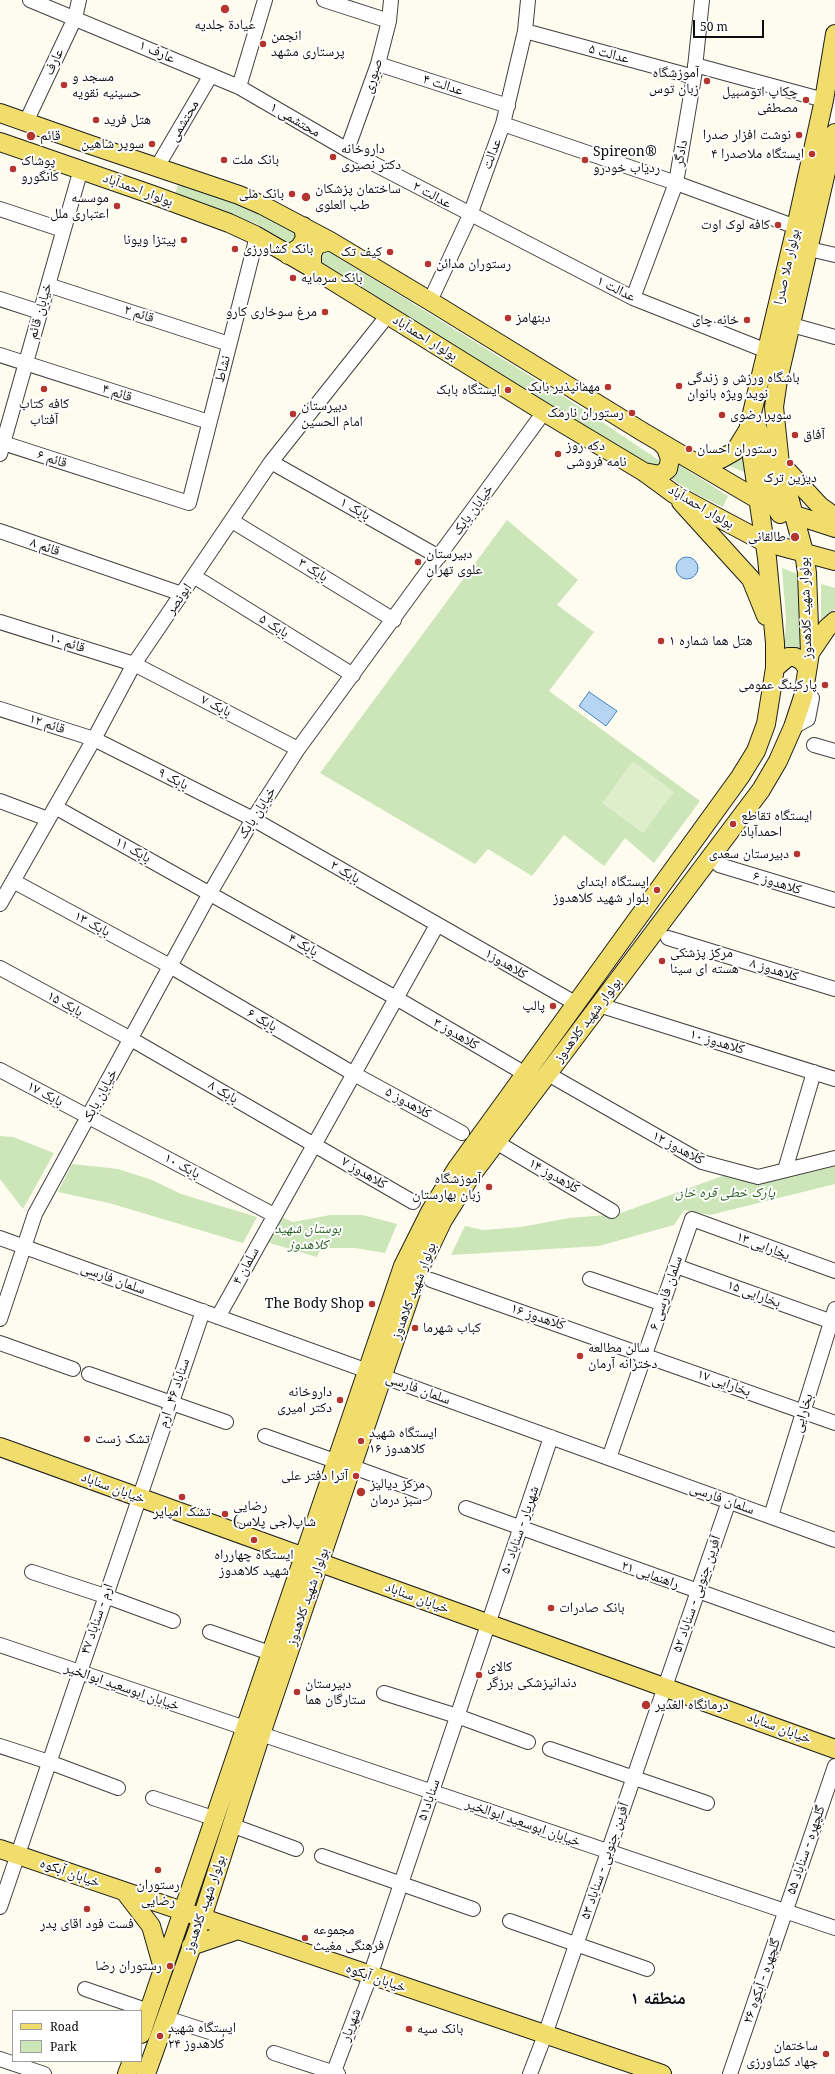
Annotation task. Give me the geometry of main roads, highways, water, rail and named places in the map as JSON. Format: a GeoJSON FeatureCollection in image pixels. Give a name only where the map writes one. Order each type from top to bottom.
{"type":"FeatureCollection","features":[{"type":"Feature","properties":{"kind":"main road","name":"بولوار ملا صدرا"},"geometry":{"type":"LineString","coordinates":[[757,499],[748,430],[796,227],[824,100],[835,34]]}},
{"type":"Feature","properties":{"kind":"main road","name":"بولوار احمدآباد"},"geometry":{"type":"LineString","coordinates":[[0,113],[239,195],[303,226],[430,301],[662,444],[757,499],[792,514],[835,528]]}},
{"type":"Feature","properties":{"kind":"main road","name":"بولوار ملا صدرا"},"geometry":{"type":"LineString","coordinates":[[792,514],[780,464],[774,407],[778,380],[809,249],[831,174],[835,133]]}},
{"type":"Feature","properties":{"kind":"main road","name":"بولوار احمدآباد"},"geometry":{"type":"LineString","coordinates":[[0,142],[81,169],[222,220],[255,235],[312,268],[544,412],[644,472],[674,494],[764,542],[804,552],[835,562]]}},
{"type":"Feature","properties":{"kind":"main road"},"geometry":{"type":"LineString","coordinates":[[288,255],[300,247],[305,238],[303,226]]}},
{"type":"Feature","properties":{"kind":"main road"},"geometry":{"type":"LineString","coordinates":[[312,268],[312,254],[316,245],[330,241]]}},
{"type":"Feature","properties":{"kind":"main road"},"geometry":{"type":"LineString","coordinates":[[753,404],[760,411],[765,411],[774,407]]}},
{"type":"Feature","properties":{"kind":"main road"},"geometry":{"type":"LineString","coordinates":[[753,404],[775,506],[804,552]]}},
{"type":"Feature","properties":{"kind":"main road"},"geometry":{"type":"LineString","coordinates":[[698,464],[721,459],[735,451],[748,430]]}},
{"type":"Feature","properties":{"kind":"main road"},"geometry":{"type":"LineString","coordinates":[[644,472],[660,475],[668,469],[670,460],[666,448],[662,444]]}},
{"type":"Feature","properties":{"kind":"main road"},"geometry":{"type":"LineString","coordinates":[[780,464],[815,502],[835,517]]}},
{"type":"Feature","properties":{"kind":"main road"},"geometry":{"type":"LineString","coordinates":[[674,494],[693,517],[751,579],[761,600],[775,643]]}},
{"type":"Feature","properties":{"kind":"main road","name":"بولوار شهید کلاهدوز"},"geometry":{"type":"LineString","coordinates":[[146,2074],[202,1918],[231,1825],[270,1653],[353,1467],[375,1373],[403,1266],[430,1212],[457,1168],[740,777],[756,751],[766,724],[775,668],[775,643],[764,542],[757,499]]}},
{"type":"Feature","properties":{"kind":"main road","name":"بولوار شهید کلاهدوز"},"geometry":{"type":"LineString","coordinates":[[142,2031],[183,1912],[213,1818],[253,1731],[312,1560],[335,1461],[375,1373],[418,1272],[443,1220],[470,1177],[761,790],[778,761],[793,727],[803,697],[809,660],[807,573],[804,552],[792,514]]}},
{"type":"Feature","properties":{"kind":"main road"},"geometry":{"type":"LineString","coordinates":[[775,668],[788,657],[795,657],[802,661],[809,660],[827,628],[835,621]]}},
{"type":"Feature","properties":{"kind":"main road","name":"خیابان سناباد"},"geometry":{"type":"LineString","coordinates":[[0,1447],[835,1749]]}},
{"type":"Feature","properties":{"kind":"main road","name":"خیابان آبکوه"},"geometry":{"type":"LineString","coordinates":[[0,1849],[662,2074]]}},
{"type":"Feature","properties":{"kind":"main road"},"geometry":{"type":"LineString","coordinates":[[125,1892],[151,1926],[163,1968]]}},
{"type":"Feature","properties":{"kind":"main road"},"geometry":{"type":"LineString","coordinates":[[192,1946],[238,1930]]}},
{"type":"Feature","properties":{"kind":"main road"},"geometry":{"type":"LineString","coordinates":[[127,2074],[132,2062]]}},
{"type":"Feature","properties":{"kind":"water"},"geometry":{"type":"Polygon","coordinates":[[[687,557],[695,560],[698,568],[695,576],[687,579],[679,576],[676,568],[679,560],[687,557]]]}},
{"type":"Feature","properties":{"kind":"water"},"geometry":{"type":"Polygon","coordinates":[[[589,692],[617,711],[606,726],[579,706],[589,692]]]}},
{"type":"Feature","properties":{"kind":"place","name":"عيادة جلديه"},"geometry":{"type":"Point","coordinates":[225,9]}},
{"type":"Feature","properties":{"kind":"place","name":"انجمن پرستاری مشهد"},"geometry":{"type":"Point","coordinates":[263,44]}},
{"type":"Feature","properties":{"kind":"place","name":"آموزشگاه زبان توس"},"geometry":{"type":"Point","coordinates":[707,81]}},
{"type":"Feature","properties":{"kind":"place","name":"مسجد و حسینیه نقویه"},"geometry":{"type":"Point","coordinates":[64,85]}},
{"type":"Feature","properties":{"kind":"place","name":"چکاپ اتومىبیل مصطفی"},"geometry":{"type":"Point","coordinates":[806,100]}},
{"type":"Feature","properties":{"kind":"place","name":"هتل فرید"},"geometry":{"type":"Point","coordinates":[96,120]}},
{"type":"Feature","properties":{"kind":"place","name":"نوشت افزار صدرا"},"geometry":{"type":"Point","coordinates":[799,135]}},
{"type":"Feature","properties":{"kind":"place","name":"قائم"},"geometry":{"type":"Point","coordinates":[31,136]}},
{"type":"Feature","properties":{"kind":"place","name":"سوپر شاهین"},"geometry":{"type":"Point","coordinates":[152,144]}},
{"type":"Feature","properties":{"kind":"place","name":"ایستگاه ملاصدرا ۴"},"geometry":{"type":"Point","coordinates":[812,154]}},
{"type":"Feature","properties":{"kind":"place","name":"داروخانه دکتر نصیری"},"geometry":{"type":"Point","coordinates":[333,157]}},
{"type":"Feature","properties":{"kind":"place","name":"بانک ملت"},"geometry":{"type":"Point","coordinates":[224,160]}},
{"type":"Feature","properties":{"kind":"place","name":"Spireon® ردیاب خودرو"},"geometry":{"type":"Point","coordinates":[585,160]}},
{"type":"Feature","properties":{"kind":"place","name":"پوشاک کانگورو"},"geometry":{"type":"Point","coordinates":[13,169]}},
{"type":"Feature","properties":{"kind":"place","name":"بانک ملی"},"geometry":{"type":"Point","coordinates":[292,194]}},
{"type":"Feature","properties":{"kind":"place","name":"ساختمان پزشكان طب العلوى"},"geometry":{"type":"Point","coordinates":[306,197]}},
{"type":"Feature","properties":{"kind":"place","name":"موسسه اعتباری ملل"},"geometry":{"type":"Point","coordinates":[117,206]}},
{"type":"Feature","properties":{"kind":"place","name":"کافه لوک اوت"},"geometry":{"type":"Point","coordinates":[778,225]}},
{"type":"Feature","properties":{"kind":"place","name":"پیتزا ویونا"},"geometry":{"type":"Point","coordinates":[184,240]}},
{"type":"Feature","properties":{"kind":"place","name":"بانک کشاورزی"},"geometry":{"type":"Point","coordinates":[235,249]}},
{"type":"Feature","properties":{"kind":"place","name":"کیف تک"},"geometry":{"type":"Point","coordinates":[390,252]}},
{"type":"Feature","properties":{"kind":"place","name":"رستوران مدائن"},"geometry":{"type":"Point","coordinates":[428,264]}},
{"type":"Feature","properties":{"kind":"place","name":"بانک سرمایه"},"geometry":{"type":"Point","coordinates":[293,278]}},
{"type":"Feature","properties":{"kind":"place","name":"مرغ سوخاری کارو"},"geometry":{"type":"Point","coordinates":[325,312]}},
{"type":"Feature","properties":{"kind":"place","name":"دبنهامز"},"geometry":{"type":"Point","coordinates":[508,318]}},
{"type":"Feature","properties":{"kind":"place","name":"خانه چای"},"geometry":{"type":"Point","coordinates":[747,320]}},
{"type":"Feature","properties":{"kind":"place","name":"باشگاه ورزش و زندگی نوید ویژه بانوان"},"geometry":{"type":"Point","coordinates":[679,386]}},
{"type":"Feature","properties":{"kind":"place","name":"مهمانپذیر بابک"},"geometry":{"type":"Point","coordinates":[608,387]}},
{"type":"Feature","properties":{"kind":"place","name":"کافه کتاب آفتاب"},"geometry":{"type":"Point","coordinates":[44,389]}},
{"type":"Feature","properties":{"kind":"place","name":"ایستگاه بابک"},"geometry":{"type":"Point","coordinates":[508,390]}},
{"type":"Feature","properties":{"kind":"place","name":"رستوران نارمک"},"geometry":{"type":"Point","coordinates":[632,413]}},
{"type":"Feature","properties":{"kind":"place","name":"دبیرستان امام الحسین"},"geometry":{"type":"Point","coordinates":[293,414]}},
{"type":"Feature","properties":{"kind":"place","name":"سوپر رضوی"},"geometry":{"type":"Point","coordinates":[722,415]}},
{"type":"Feature","properties":{"kind":"place","name":"آفاق"},"geometry":{"type":"Point","coordinates":[795,435]}},
{"type":"Feature","properties":{"kind":"place","name":"رستوران احسان"},"geometry":{"type":"Point","coordinates":[689,449]}},
{"type":"Feature","properties":{"kind":"place","name":"دکه روز نامه فروشی"},"geometry":{"type":"Point","coordinates":[558,454]}},
{"type":"Feature","properties":{"kind":"place","name":"دیزین ترک"},"geometry":{"type":"Point","coordinates":[790,463]}},
{"type":"Feature","properties":{"kind":"place","name":"طالقانی"},"geometry":{"type":"Point","coordinates":[795,537]}},
{"type":"Feature","properties":{"kind":"place","name":"دبیرستان علوی تهران"},"geometry":{"type":"Point","coordinates":[418,562]}},
{"type":"Feature","properties":{"kind":"place","name":"هتل هما شماره ۱"},"geometry":{"type":"Point","coordinates":[661,641]}},
{"type":"Feature","properties":{"kind":"place","name":"پارکینگ عمومی"},"geometry":{"type":"Point","coordinates":[825,685]}},
{"type":"Feature","properties":{"kind":"place","name":"ایستگاه تقاطع احمدآباد"},"geometry":{"type":"Point","coordinates":[733,824]}},
{"type":"Feature","properties":{"kind":"place","name":"دبیرستان سعدی"},"geometry":{"type":"Point","coordinates":[797,854]}},
{"type":"Feature","properties":{"kind":"place","name":"ایستگاه ابتدای بلوار شهید کلاهدوز"},"geometry":{"type":"Point","coordinates":[657,890]}},
{"type":"Feature","properties":{"kind":"place","name":"مرکز پزشکی هسته ای سینا"},"geometry":{"type":"Point","coordinates":[662,961]}},
{"type":"Feature","properties":{"kind":"place","name":"پالپ"},"geometry":{"type":"Point","coordinates":[553,1006]}},
{"type":"Feature","properties":{"kind":"place","name":"آموزشگاه زبان بهارستان"},"geometry":{"type":"Point","coordinates":[489,1187]}},
{"type":"Feature","properties":{"kind":"place","name":"The Body Shop"},"geometry":{"type":"Point","coordinates":[372,1304]}},
{"type":"Feature","properties":{"kind":"place","name":"کباب شهرما"},"geometry":{"type":"Point","coordinates":[415,1328]}},
{"type":"Feature","properties":{"kind":"place","name":"سالن مطالعه دخترانه آرمان"},"geometry":{"type":"Point","coordinates":[580,1356]}},
{"type":"Feature","properties":{"kind":"place","name":"داروخانه دکتر امیرى"},"geometry":{"type":"Point","coordinates":[340,1400]}},
{"type":"Feature","properties":{"kind":"place","name":"تشک زست"},"geometry":{"type":"Point","coordinates":[87,1439]}},
{"type":"Feature","properties":{"kind":"place","name":"ایستگاه شهید کلاهدوز ۱۶"},"geometry":{"type":"Point","coordinates":[361,1441]}},
{"type":"Feature","properties":{"kind":"place","name":"آترا دفتر علی"},"geometry":{"type":"Point","coordinates":[356,1476]}},
{"type":"Feature","properties":{"kind":"place","name":"مرکز دیالیز سبز درمان"},"geometry":{"type":"Point","coordinates":[361,1492]}},
{"type":"Feature","properties":{"kind":"place","name":"تشک امپایر"},"geometry":{"type":"Point","coordinates":[182,1497]}},
{"type":"Feature","properties":{"kind":"place","name":"رضایی شاپ(جی پلاس)"},"geometry":{"type":"Point","coordinates":[225,1514]}},
{"type":"Feature","properties":{"kind":"place","name":"ایستگاه چهارراه شهید کلاهدوز"},"geometry":{"type":"Point","coordinates":[254,1540]}},
{"type":"Feature","properties":{"kind":"place","name":"بانک صادرات"},"geometry":{"type":"Point","coordinates":[551,1608]}},
{"type":"Feature","properties":{"kind":"place","name":"کالای دندانپزشکی برزگر"},"geometry":{"type":"Point","coordinates":[479,1675]}},
{"type":"Feature","properties":{"kind":"place","name":"دبیرستان ستارگان هما"},"geometry":{"type":"Point","coordinates":[297,1692]}},
{"type":"Feature","properties":{"kind":"place","name":"درمانگاه الغدیر"},"geometry":{"type":"Point","coordinates":[646,1705]}},
{"type":"Feature","properties":{"kind":"place","name":"رستوران رضایی"},"geometry":{"type":"Point","coordinates":[158,1870]}},
{"type":"Feature","properties":{"kind":"place","name":"فست فود اقای پدر"},"geometry":{"type":"Point","coordinates":[87,1909]}},
{"type":"Feature","properties":{"kind":"place","name":"مجموعه فرهنگی مغیث"},"geometry":{"type":"Point","coordinates":[305,1938]}},
{"type":"Feature","properties":{"kind":"place","name":"رستوران رضا"},"geometry":{"type":"Point","coordinates":[170,1966]}},
{"type":"Feature","properties":{"kind":"place","name":"بانک سپه"},"geometry":{"type":"Point","coordinates":[409,2029]}},
{"type":"Feature","properties":{"kind":"place","name":"ایستگاه شهید کلاهدوز ۲۴"},"geometry":{"type":"Point","coordinates":[160,2036]}},
{"type":"Feature","properties":{"kind":"place","name":"ساختمان جهاد کشاورزی"},"geometry":{"type":"Point","coordinates":[826,2054]}},
{"type":"Feature","properties":{"kind":"district","name":"منطقه ۱"},"geometry":{"type":"Point","coordinates":[658,1999]}},
{"type":"Feature","properties":{"kind":"park label","name":"پارک خطی قره خان"},"geometry":{"type":"Point","coordinates":[725,1193]}},
{"type":"Feature","properties":{"kind":"park label","name":"بوستان شهید کلاهدوز"},"geometry":{"type":"Point","coordinates":[308,1238]}}]}
